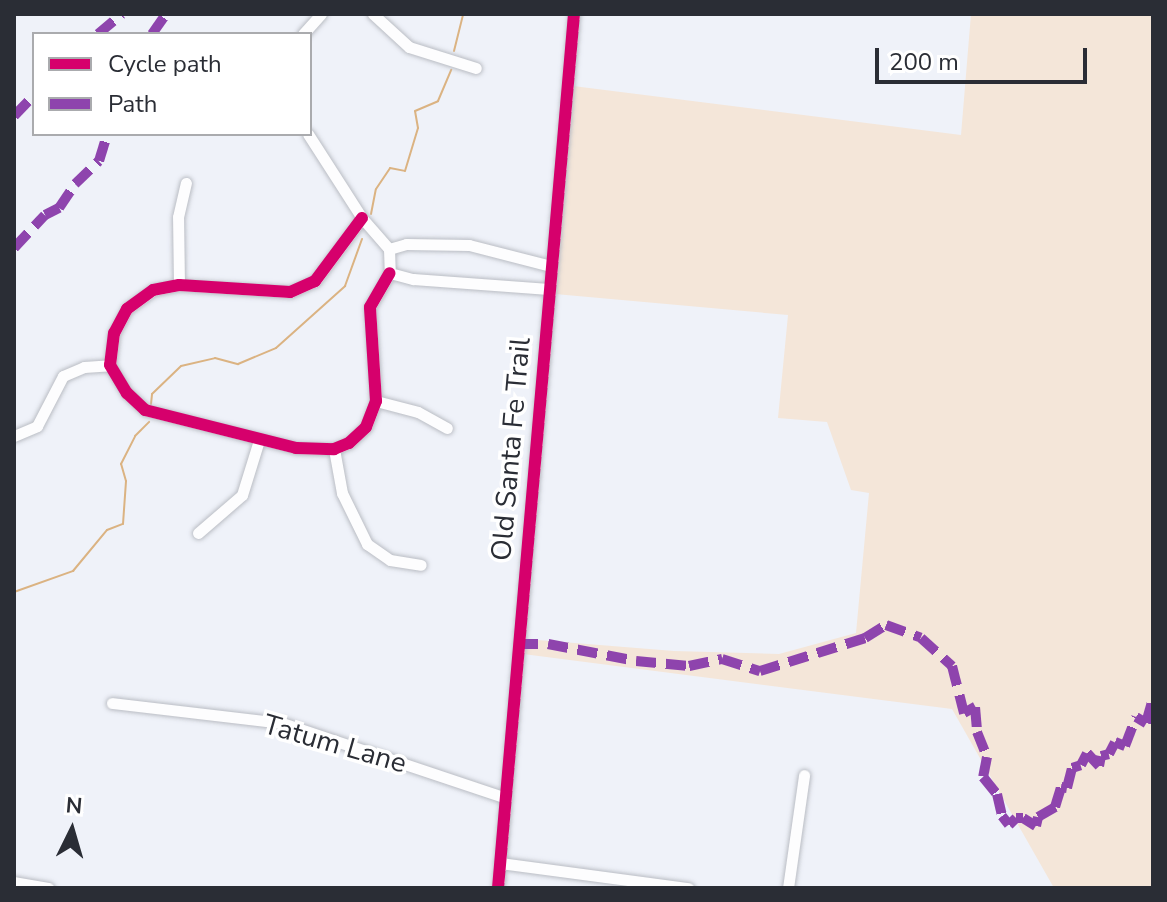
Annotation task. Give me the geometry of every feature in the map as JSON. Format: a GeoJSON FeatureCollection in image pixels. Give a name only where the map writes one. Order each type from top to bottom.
{"type":"FeatureCollection","features":[{"type":"Feature","properties":{"kind":"street"},"geometry":{"type":"LineString","coordinates":[[305,32],[321,14]]}},
{"type":"Feature","properties":{"kind":"street"},"geometry":{"type":"LineString","coordinates":[[373,14],[409,47],[476,68]]}},
{"type":"Feature","properties":{"kind":"street","name":"Old Santa Fe Trail"},"geometry":{"type":"LineString","coordinates":[[498,888],[574,14]]}},
{"type":"Feature","properties":{"kind":"street"},"geometry":{"type":"LineString","coordinates":[[309,136],[362,218],[389,249],[390,273],[370,307],[376,401],[366,427],[349,443],[334,449],[296,448],[145,410],[127,393],[110,365],[114,333],[127,309],[153,290],[179,285],[290,292],[315,281],[362,218]]}},
{"type":"Feature","properties":{"kind":"street"},"geometry":{"type":"LineString","coordinates":[[179,285],[178,217],[186,183]]}},
{"type":"Feature","properties":{"kind":"street"},"geometry":{"type":"LineString","coordinates":[[389,249],[406,244],[469,245],[551,266]]}},
{"type":"Feature","properties":{"kind":"street"},"geometry":{"type":"LineString","coordinates":[[390,273],[413,279],[549,289]]}},
{"type":"Feature","properties":{"kind":"street"},"geometry":{"type":"LineString","coordinates":[[14,436],[37,426],[63,376],[84,367],[110,365]]}},
{"type":"Feature","properties":{"kind":"street"},"geometry":{"type":"LineString","coordinates":[[376,401],[418,412],[447,428]]}},
{"type":"Feature","properties":{"kind":"street"},"geometry":{"type":"LineString","coordinates":[[198,533],[242,495],[259,440]]}},
{"type":"Feature","properties":{"kind":"street"},"geometry":{"type":"LineString","coordinates":[[334,449],[342,493],[367,544],[390,560],[421,565]]}},
{"type":"Feature","properties":{"kind":"street","name":"Tatum Lane"},"geometry":{"type":"LineString","coordinates":[[112,703],[282,723],[506,798]]}},
{"type":"Feature","properties":{"kind":"street"},"geometry":{"type":"LineString","coordinates":[[788,888],[804,775]]}},
{"type":"Feature","properties":{"kind":"street"},"geometry":{"type":"LineString","coordinates":[[500,863],[688,888]]}},
{"type":"Feature","properties":{"kind":"street"},"geometry":{"type":"LineString","coordinates":[[14,882],[48,888]]}},
{"type":"Feature","properties":{"kind":"shaded area"},"geometry":{"type":"Polygon","coordinates":[[[971,14],[1153,14],[1153,888],[1054,888],[952,709],[523,654],[525,639],[674,651],[779,654],[856,633],[869,493],[851,490],[827,422],[778,418],[788,315],[555,294],[573,86],[961,135],[971,14]]]}},
{"type":"Feature","properties":{"kind":"waterway"},"geometry":{"type":"LineString","coordinates":[[454,51],[463,14]]}},
{"type":"Feature","properties":{"kind":"waterway"},"geometry":{"type":"LineString","coordinates":[[371,214],[376,189],[390,168],[405,171],[418,128],[415,111],[438,101],[451,70]]}},
{"type":"Feature","properties":{"kind":"waterway"},"geometry":{"type":"LineString","coordinates":[[151,404],[152,394],[181,366],[215,358],[238,364],[276,348],[345,286],[362,239]]}},
{"type":"Feature","properties":{"kind":"waterway"},"geometry":{"type":"LineString","coordinates":[[14,592],[73,571],[107,530],[123,524],[126,481],[121,464],[135,436],[149,422]]}},
{"type":"Feature","properties":{"kind":"marked path"},"geometry":{"type":"LineString","coordinates":[[100,32],[122,14]]}},
{"type":"Feature","properties":{"kind":"marked path"},"geometry":{"type":"LineString","coordinates":[[153,32],[166,14]]}},
{"type":"Feature","properties":{"kind":"marked path"},"geometry":{"type":"LineString","coordinates":[[14,116],[32,97]]}},
{"type":"Feature","properties":{"kind":"marked path"},"geometry":{"type":"LineString","coordinates":[[14,248],[45,215],[59,208],[75,184],[99,161],[106,136]]}},
{"type":"Feature","properties":{"kind":"marked path"},"geometry":{"type":"LineString","coordinates":[[518,644],[548,644],[636,661],[689,666],[722,659],[760,671],[865,638],[886,625],[921,638],[952,666],[964,713],[975,707],[977,732],[987,757],[983,777],[997,794],[1002,816],[1009,825],[1016,818],[1023,818],[1036,826],[1038,817],[1055,807],[1061,787],[1067,788],[1072,768],[1081,765],[1087,753],[1099,766],[1101,756],[1109,754],[1115,742],[1125,746],[1136,717],[1146,723],[1153,699]]}},
{"type":"Feature","properties":{"kind":"cycle path"},"geometry":{"type":"LineString","coordinates":[[498,888],[574,14]]}},
{"type":"Feature","properties":{"kind":"cycle path"},"geometry":{"type":"LineString","coordinates":[[362,218],[315,281],[290,292],[179,285],[153,290],[127,309],[114,333],[110,365],[127,393],[145,410],[296,448],[334,449],[349,443],[366,427],[376,401],[370,307],[390,273]]}}]}
